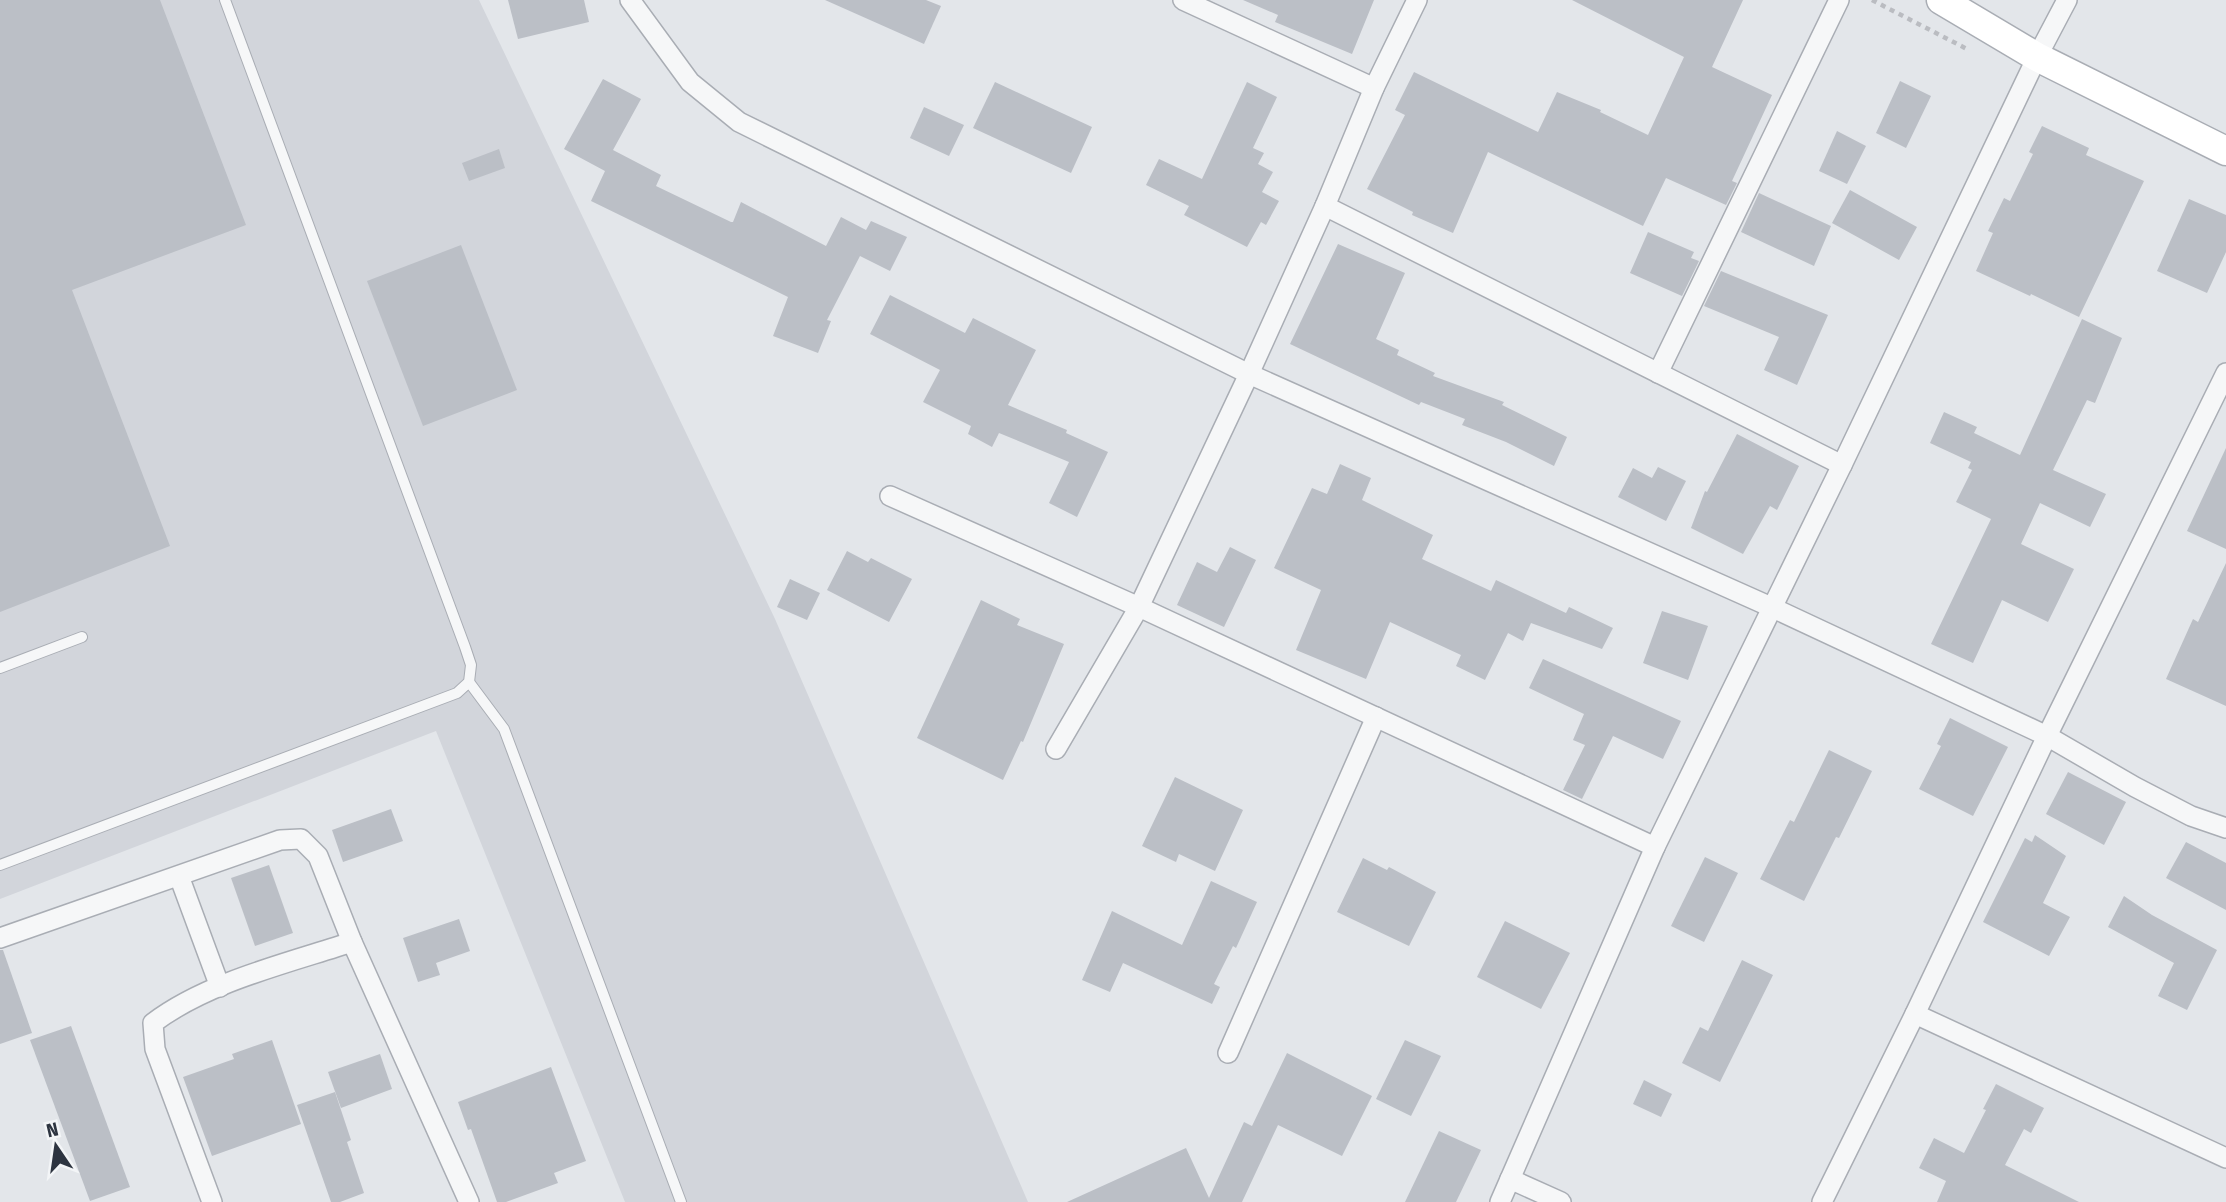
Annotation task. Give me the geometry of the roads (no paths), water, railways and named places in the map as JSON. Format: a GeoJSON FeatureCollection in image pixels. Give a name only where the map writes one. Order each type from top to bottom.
{"type":"FeatureCollection","features":[{"type":"Feature","properties":{"kind":"street"},"geometry":{"type":"LineString","coordinates":[[630,0],[690,82],[739,122],[1249,374],[1771,607],[2047,736],[2134,788],[2191,816],[2226,828]]}},
{"type":"Feature","properties":{"kind":"street"},"geometry":{"type":"LineString","coordinates":[[1183,0],[1374,88]]}},
{"type":"Feature","properties":{"kind":"street"},"geometry":{"type":"LineString","coordinates":[[1056,749],[1139,607],[1249,374],[1325,206],[1374,88],[1417,0]]}},
{"type":"Feature","properties":{"kind":"street"},"geometry":{"type":"LineString","coordinates":[[1658,373],[1839,0]]}},
{"type":"Feature","properties":{"kind":"street"},"geometry":{"type":"LineString","coordinates":[[1941,0],[2037,57],[2226,150]]}},
{"type":"Feature","properties":{"kind":"street"},"geometry":{"type":"LineString","coordinates":[[1500,1202],[1656,847],[2037,57],[2067,0]]}},
{"type":"Feature","properties":{"kind":"street"},"geometry":{"type":"LineString","coordinates":[[1325,206],[1842,466]]}},
{"type":"Feature","properties":{"kind":"street"},"geometry":{"type":"LineString","coordinates":[[1822,1202],[2226,373]]}},
{"type":"Feature","properties":{"kind":"street"},"geometry":{"type":"LineString","coordinates":[[890,496],[1139,607],[1656,847]]}},
{"type":"Feature","properties":{"kind":"street"},"geometry":{"type":"LineString","coordinates":[[1228,1053],[1376,717]]}},
{"type":"Feature","properties":{"kind":"street"},"geometry":{"type":"LineString","coordinates":[[0,938],[280,840],[301,839],[318,856],[352,942],[469,1202]]}},
{"type":"Feature","properties":{"kind":"street"},"geometry":{"type":"LineString","coordinates":[[179,876],[220,987]]}},
{"type":"Feature","properties":{"kind":"street"},"geometry":{"type":"LineString","coordinates":[[212,1202],[155,1049],[153,1023],[173,1008],[220,987],[352,942]]}},
{"type":"Feature","properties":{"kind":"street"},"geometry":{"type":"LineString","coordinates":[[1915,1014],[2226,1158]]}},
{"type":"Feature","properties":{"kind":"street"},"geometry":{"type":"LineString","coordinates":[[1510,1180],[1561,1202]]}},
{"type":"Feature","properties":{"kind":"lane"},"geometry":{"type":"LineString","coordinates":[[0,865],[457,693],[469,682],[471,665],[465,647],[225,0]]}},
{"type":"Feature","properties":{"kind":"lane"},"geometry":{"type":"LineString","coordinates":[[0,668],[82,637]]}},
{"type":"Feature","properties":{"kind":"lane"},"geometry":{"type":"LineString","coordinates":[[469,682],[505,729],[681,1202]]}}]}
